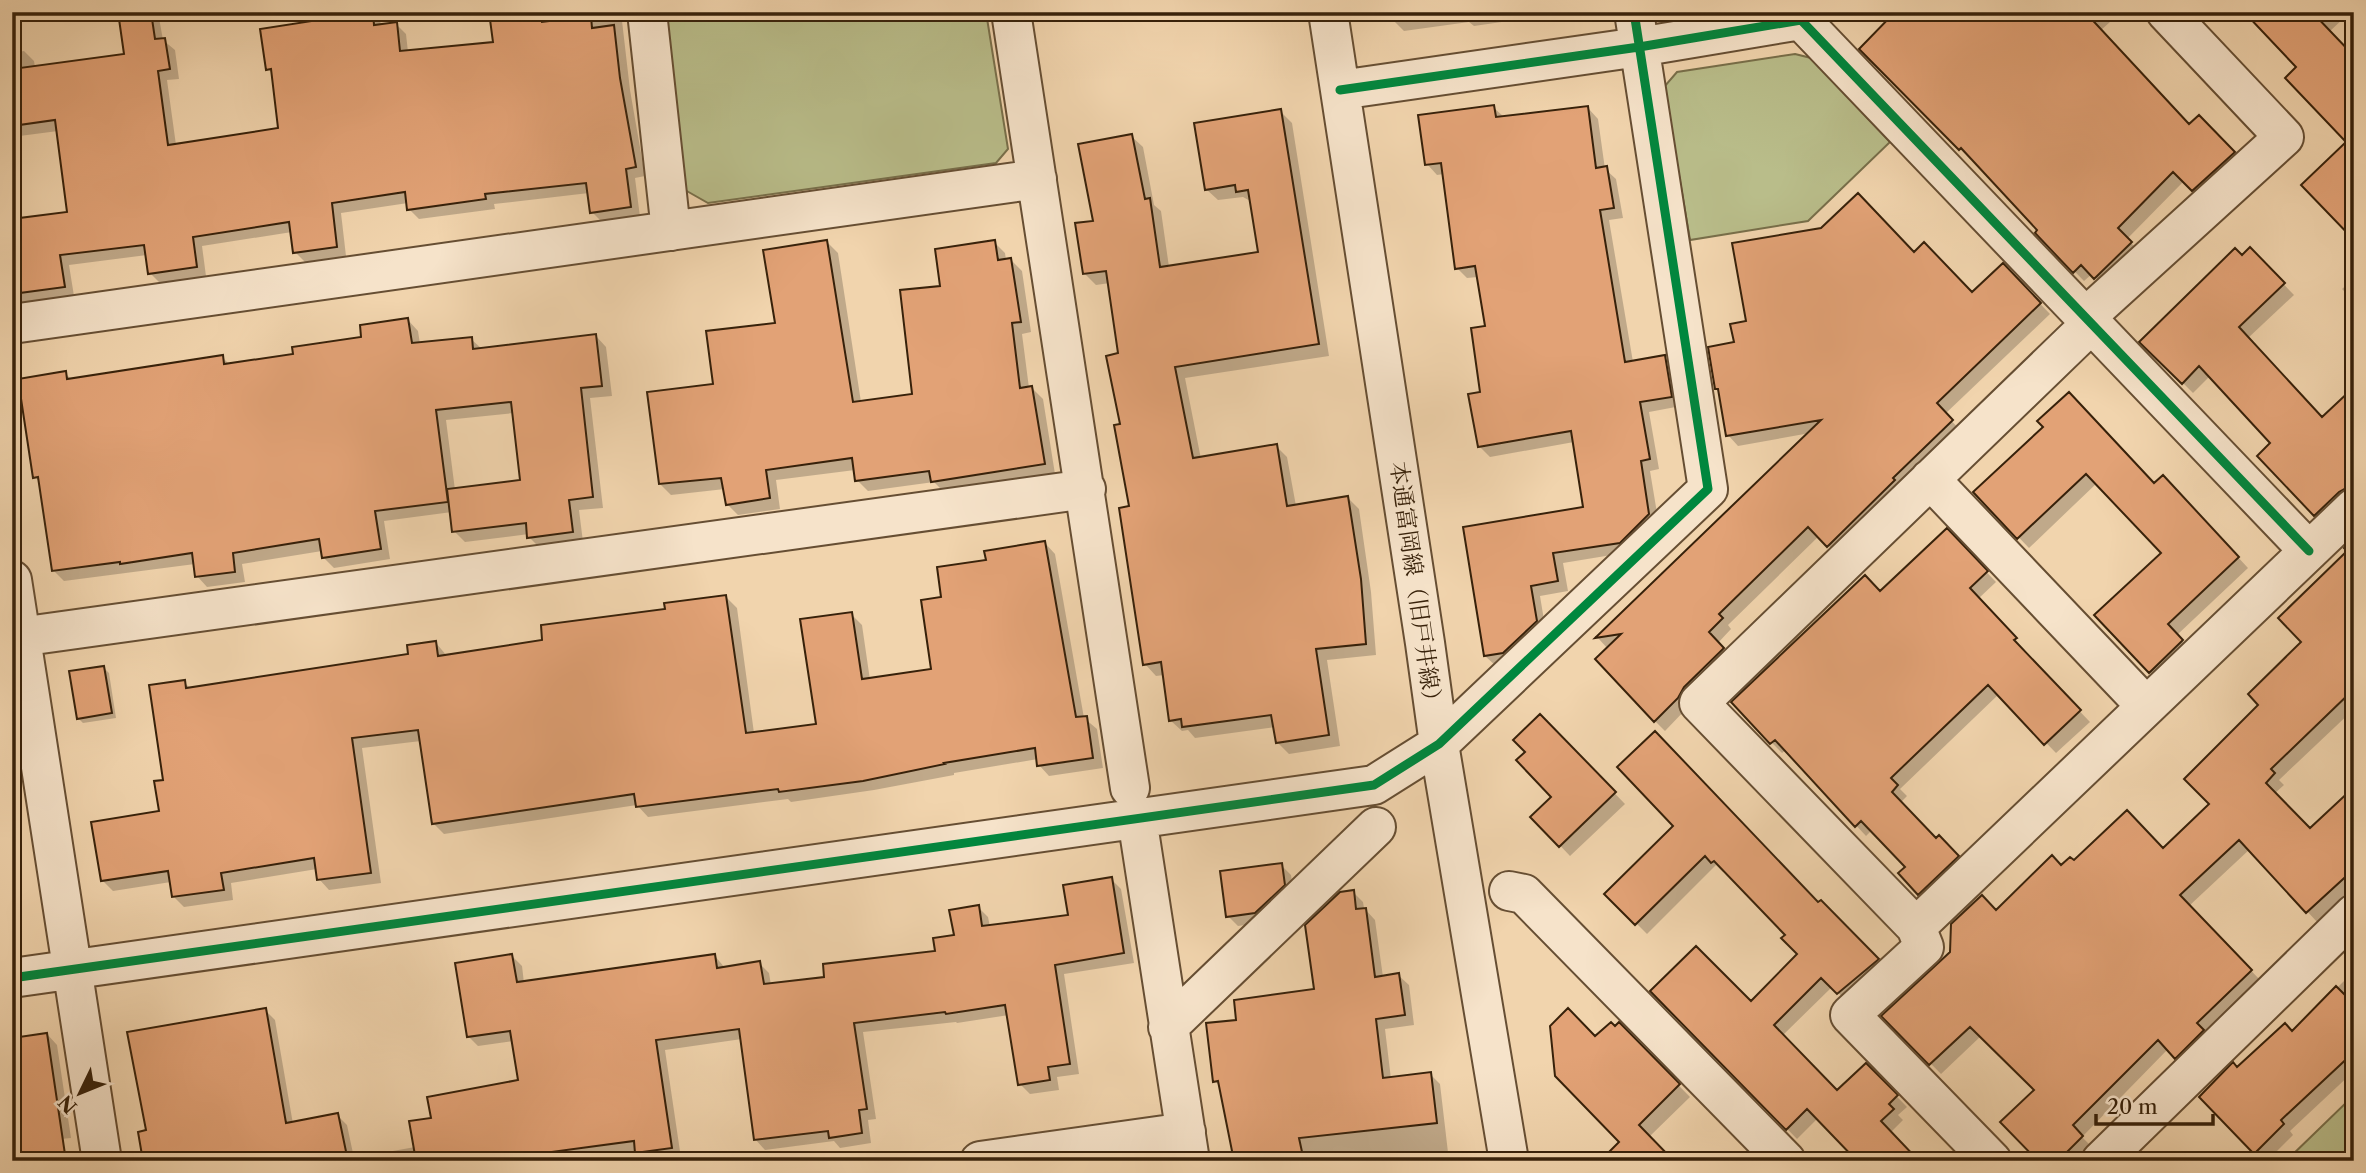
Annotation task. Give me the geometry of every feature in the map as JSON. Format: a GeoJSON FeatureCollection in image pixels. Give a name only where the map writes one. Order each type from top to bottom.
{"type":"FeatureCollection","features":[{"type":"Feature","properties":{"kind":"street"},"geometry":{"type":"LineString","coordinates":[[647,12],[671,231]]}},
{"type":"Feature","properties":{"kind":"street"},"geometry":{"type":"LineString","coordinates":[[992,1160],[1188,1146],[1011,12]]}},
{"type":"Feature","properties":{"kind":"street","name":"本通富岡線（旧戸井線）"},"geometry":{"type":"LineString","coordinates":[[1328,12],[1439,744],[1509,1161]]}},
{"type":"Feature","properties":{"kind":"street"},"geometry":{"type":"LineString","coordinates":[[1992,1161],[1850,1016],[1924,947],[1916,927],[1699,703],[2089,320],[2284,137],[2166,12]]}},
{"type":"Feature","properties":{"kind":"street"},"geometry":{"type":"LineString","coordinates":[[1340,90],[1636,30],[1807,16],[2089,320],[2309,551]]}},
{"type":"Feature","properties":{"kind":"street"},"geometry":{"type":"LineString","coordinates":[[12,978],[1133,803],[1374,785],[1439,744],[1708,489],[1636,30]]}},
{"type":"Feature","properties":{"kind":"street"},"geometry":{"type":"LineString","coordinates":[[12,324],[1037,179]]}},
{"type":"Feature","properties":{"kind":"street"},"geometry":{"type":"LineString","coordinates":[[1930,479],[2146,706]]}},
{"type":"Feature","properties":{"kind":"street"},"geometry":{"type":"LineString","coordinates":[[17,638],[1086,489]]}},
{"type":"Feature","properties":{"kind":"street"},"geometry":{"type":"LineString","coordinates":[[1916,927],[2354,508]]}},
{"type":"Feature","properties":{"kind":"street"},"geometry":{"type":"LineString","coordinates":[[12,580],[17,638],[102,1161]]}},
{"type":"Feature","properties":{"kind":"street"},"geometry":{"type":"LineString","coordinates":[[1168,1027],[1376,827]]}},
{"type":"Feature","properties":{"kind":"street"},"geometry":{"type":"LineString","coordinates":[[1509,891],[1524,894],[1786,1161]]}},
{"type":"Feature","properties":{"kind":"street"},"geometry":{"type":"LineString","coordinates":[[2101,1161],[2354,915]]}},
{"type":"Feature","properties":{"kind":"green space"},"geometry":{"type":"Polygon","coordinates":[[[666,12],[986,12],[1008,149],[996,163],[708,203],[685,190],[666,12]]]}},
{"type":"Feature","properties":{"kind":"green space"},"geometry":{"type":"Polygon","coordinates":[[[1795,54],[1811,58],[1890,142],[1808,221],[1690,240],[1664,87],[1677,72],[1795,54]]]}},
{"type":"Feature","properties":{"kind":"green space"},"geometry":{"type":"Polygon","coordinates":[[[2354,1095],[2354,1161],[2286,1161],[2354,1095]]]}},
{"type":"Feature","properties":{"kind":"building"},"geometry":{"type":"Polygon","coordinates":[[[118,12],[151,12],[155,39],[165,38],[170,69],[158,71],[168,145],[278,128],[271,69],[266,70],[260,29],[338,17],[338,12],[373,12],[374,25],[397,22],[400,51],[493,42],[489,12],[541,12],[542,22],[591,16],[592,28],[614,25],[620,78],[636,167],[626,169],[631,207],[590,213],[586,183],[485,194],[486,199],[407,210],[405,192],[332,203],[337,247],[293,253],[289,222],[193,237],[197,267],[148,274],[144,245],[60,255],[65,287],[12,294],[12,219],[67,212],[55,120],[12,126],[12,69],[124,54],[118,12]]]}},
{"type":"Feature","properties":{"kind":"building"},"geometry":{"type":"Polygon","coordinates":[[[1895,12],[2085,12],[2189,124],[2199,115],[2235,152],[2192,191],[2173,172],[2118,228],[2132,242],[2094,279],[2081,265],[2073,273],[1961,148],[1959,150],[1859,49],[1895,12]]]}},
{"type":"Feature","properties":{"kind":"building"},"geometry":{"type":"Polygon","coordinates":[[[2244,12],[2312,12],[2354,56],[2354,240],[2301,185],[2346,142],[2285,78],[2296,67],[2244,12]]]}},
{"type":"Feature","properties":{"kind":"building"},"geometry":{"type":"Polygon","coordinates":[[[1494,105],[1496,117],[1588,106],[1596,168],[1607,166],[1614,208],[1600,210],[1625,362],[1665,355],[1672,397],[1640,402],[1650,459],[1641,461],[1649,514],[1620,543],[1553,553],[1558,581],[1531,586],[1537,621],[1503,653],[1484,656],[1463,527],[1583,507],[1571,431],[1478,447],[1468,394],[1480,392],[1471,328],[1485,326],[1475,266],[1455,269],[1441,163],[1425,165],[1418,115],[1494,105]]]}},
{"type":"Feature","properties":{"kind":"building"},"geometry":{"type":"Polygon","coordinates":[[[1281,109],[1319,344],[1175,367],[1193,458],[1277,444],[1287,506],[1348,496],[1361,579],[1366,644],[1316,649],[1329,735],[1276,743],[1271,715],[1182,727],[1181,719],[1169,721],[1161,662],[1143,665],[1119,508],[1129,506],[1114,425],[1120,424],[1106,356],[1118,353],[1106,271],[1083,274],[1075,223],[1093,221],[1078,144],[1132,134],[1145,199],[1150,198],[1160,267],[1258,252],[1248,190],[1236,192],[1235,185],[1205,190],[1194,123],[1281,109]]]}},
{"type":"Feature","properties":{"kind":"building"},"geometry":{"type":"Polygon","coordinates":[[[1858,193],[1914,252],[1924,242],[1972,292],[2003,263],[2041,303],[1937,403],[1953,420],[1827,547],[1808,527],[1719,614],[1723,618],[1709,632],[1724,648],[1684,687],[1678,698],[1654,722],[1595,659],[1621,634],[1595,638],[1821,420],[1726,436],[1708,347],[1734,342],[1730,324],[1746,321],[1732,243],[1821,228],[1858,193]]]}},
{"type":"Feature","properties":{"kind":"building"},"geometry":{"type":"Polygon","coordinates":[[[827,240],[853,402],[912,394],[900,290],[940,286],[935,249],[995,240],[998,260],[1011,258],[1021,322],[1012,323],[1020,388],[1032,386],[1045,464],[931,482],[929,471],[855,481],[852,458],[766,470],[770,498],[726,505],[721,478],[659,484],[647,392],[713,384],[706,331],[775,323],[763,250],[827,240]]]}},
{"type":"Feature","properties":{"kind":"building"},"geometry":{"type":"Polygon","coordinates":[[[2250,247],[2285,283],[2239,327],[2322,417],[2354,387],[2354,487],[2339,492],[2314,516],[2257,456],[2270,443],[2199,366],[2182,384],[2139,342],[2235,248],[2242,255],[2250,247]]]}},
{"type":"Feature","properties":{"kind":"building"},"geometry":{"type":"Polygon","coordinates":[[[408,318],[412,343],[472,337],[473,349],[596,334],[602,386],[581,388],[593,497],[569,500],[573,532],[527,538],[526,523],[452,532],[447,489],[520,480],[511,402],[436,410],[448,502],[375,511],[381,549],[322,558],[319,539],[233,553],[235,572],[195,577],[192,553],[52,571],[38,477],[33,478],[18,379],[66,371],[67,379],[223,355],[224,364],[293,354],[292,347],[361,337],[360,325],[408,318]]]}},
{"type":"Feature","properties":{"kind":"building"},"geometry":{"type":"Polygon","coordinates":[[[2069,392],[2154,483],[2163,475],[2239,557],[2168,624],[2183,640],[2149,673],[2094,615],[2161,553],[2086,474],[2017,539],[1973,492],[2043,427],[2037,421],[2069,392]]]}},
{"type":"Feature","properties":{"kind":"building"},"geometry":{"type":"Polygon","coordinates":[[[1947,528],[1988,571],[1970,588],[2017,638],[2014,640],[2081,710],[2044,745],[1988,685],[1891,778],[1898,785],[1892,792],[1936,838],[1939,835],[1959,856],[1918,895],[1898,873],[1905,867],[1861,821],[1855,827],[1775,740],[1770,744],[1731,702],[1865,575],[1880,591],[1947,528]]]}},
{"type":"Feature","properties":{"kind":"building"},"geometry":{"type":"Polygon","coordinates":[[[2354,539],[2354,689],[2271,769],[2275,773],[2266,783],[2310,828],[2354,787],[2354,869],[2306,913],[2239,840],[2180,895],[2252,970],[2197,1023],[2204,1030],[2175,1059],[2158,1040],[2073,1125],[2083,1136],[2058,1161],[2038,1161],[2000,1122],[2034,1090],[1970,1027],[1929,1065],[1881,1016],[1950,952],[1951,924],[1982,895],[1996,910],[2052,855],[2061,865],[2070,857],[2074,860],[2127,810],[2163,848],[2209,804],[2184,779],[2258,705],[2248,694],[2301,642],[2278,618],[2347,551],[2344,548],[2354,539]]]}},
{"type":"Feature","properties":{"kind":"building"},"geometry":{"type":"Polygon","coordinates":[[[1045,541],[1076,717],[1087,716],[1093,758],[1037,766],[1035,748],[944,763],[863,781],[779,792],[778,789],[636,807],[634,794],[432,824],[418,730],[352,738],[371,873],[317,880],[314,858],[221,873],[224,890],[172,897],[168,871],[101,881],[91,822],[159,811],[154,781],[163,780],[149,685],[185,680],[186,688],[408,654],[407,645],[436,641],[438,656],[542,640],[541,625],[665,609],[664,603],[726,595],[746,733],[816,724],[800,619],[852,612],[862,679],[931,669],[921,600],[941,597],[937,567],[986,560],[984,551],[1045,541]]]}},
{"type":"Feature","properties":{"kind":"building"},"geometry":{"type":"Polygon","coordinates":[[[104,666],[112,713],[77,719],[69,671],[104,666]]]}},
{"type":"Feature","properties":{"kind":"building"},"geometry":{"type":"Polygon","coordinates":[[[1540,714],[1616,792],[1559,847],[1530,817],[1551,797],[1516,760],[1525,752],[1513,740],[1540,714]]]}},
{"type":"Feature","properties":{"kind":"building"},"geometry":{"type":"Polygon","coordinates":[[[1655,731],[1818,902],[1821,900],[1879,959],[1837,994],[1821,978],[1774,1025],[1837,1090],[1866,1063],[1898,1095],[1889,1104],[1894,1109],[1881,1121],[1919,1161],[1857,1161],[1807,1109],[1786,1130],[1650,991],[1696,946],[1751,1001],[1797,954],[1781,938],[1785,935],[1714,861],[1711,863],[1705,856],[1635,925],[1604,894],[1673,826],[1617,767],[1655,731]]]}},
{"type":"Feature","properties":{"kind":"building"},"geometry":{"type":"Polygon","coordinates":[[[1282,863],[1285,885],[1255,913],[1226,917],[1220,871],[1282,863]]]}},
{"type":"Feature","properties":{"kind":"building"},"geometry":{"type":"Polygon","coordinates":[[[1112,877],[1124,953],[1055,965],[1070,1064],[1048,1067],[1050,1080],[1018,1085],[1005,1005],[854,1023],[867,1109],[859,1110],[862,1133],[829,1138],[828,1131],[754,1140],[739,1029],[656,1040],[672,1148],[635,1153],[634,1141],[536,1154],[537,1161],[416,1161],[409,1121],[431,1118],[427,1097],[518,1080],[510,1031],[467,1037],[455,963],[512,954],[517,982],[715,954],[717,968],[760,961],[764,984],[824,977],[823,964],[935,951],[933,938],[954,935],[949,910],[979,905],[982,926],[1068,915],[1063,885],[1112,877]]]}},
{"type":"Feature","properties":{"kind":"building"},"geometry":{"type":"Polygon","coordinates":[[[1354,890],[1356,909],[1366,908],[1375,977],[1399,973],[1405,1015],[1376,1019],[1383,1078],[1431,1072],[1437,1123],[1299,1138],[1304,1161],[1234,1161],[1218,1081],[1213,1082],[1206,1023],[1236,1020],[1234,1000],[1314,989],[1305,925],[1340,892],[1354,890]]]}},
{"type":"Feature","properties":{"kind":"building"},"geometry":{"type":"Polygon","coordinates":[[[2336,986],[2354,1004],[2354,1052],[2281,1120],[2284,1124],[2254,1154],[2199,1097],[2233,1062],[2237,1067],[2285,1023],[2292,1031],[2336,986]]]}},
{"type":"Feature","properties":{"kind":"building"},"geometry":{"type":"Polygon","coordinates":[[[266,1008],[286,1123],[338,1113],[348,1161],[143,1161],[138,1132],[146,1130],[127,1032],[266,1008]]]}},
{"type":"Feature","properties":{"kind":"building"},"geometry":{"type":"Polygon","coordinates":[[[1568,1008],[1595,1036],[1611,1022],[1615,1026],[1619,1022],[1680,1084],[1639,1125],[1674,1161],[1600,1161],[1619,1142],[1555,1076],[1550,1026],[1568,1008]]]}},
{"type":"Feature","properties":{"kind":"building"},"geometry":{"type":"Polygon","coordinates":[[[47,1033],[66,1161],[21,1161],[12,1099],[12,1038],[47,1033]]]}},
{"type":"Feature","properties":{"kind":"cycle path"},"geometry":{"type":"LineString","coordinates":[[12,978],[1374,785],[1439,744],[1708,489],[1634,12]]}},
{"type":"Feature","properties":{"kind":"cycle path"},"geometry":{"type":"LineString","coordinates":[[1340,90],[1639,47],[1801,20],[2309,551]]}}]}
